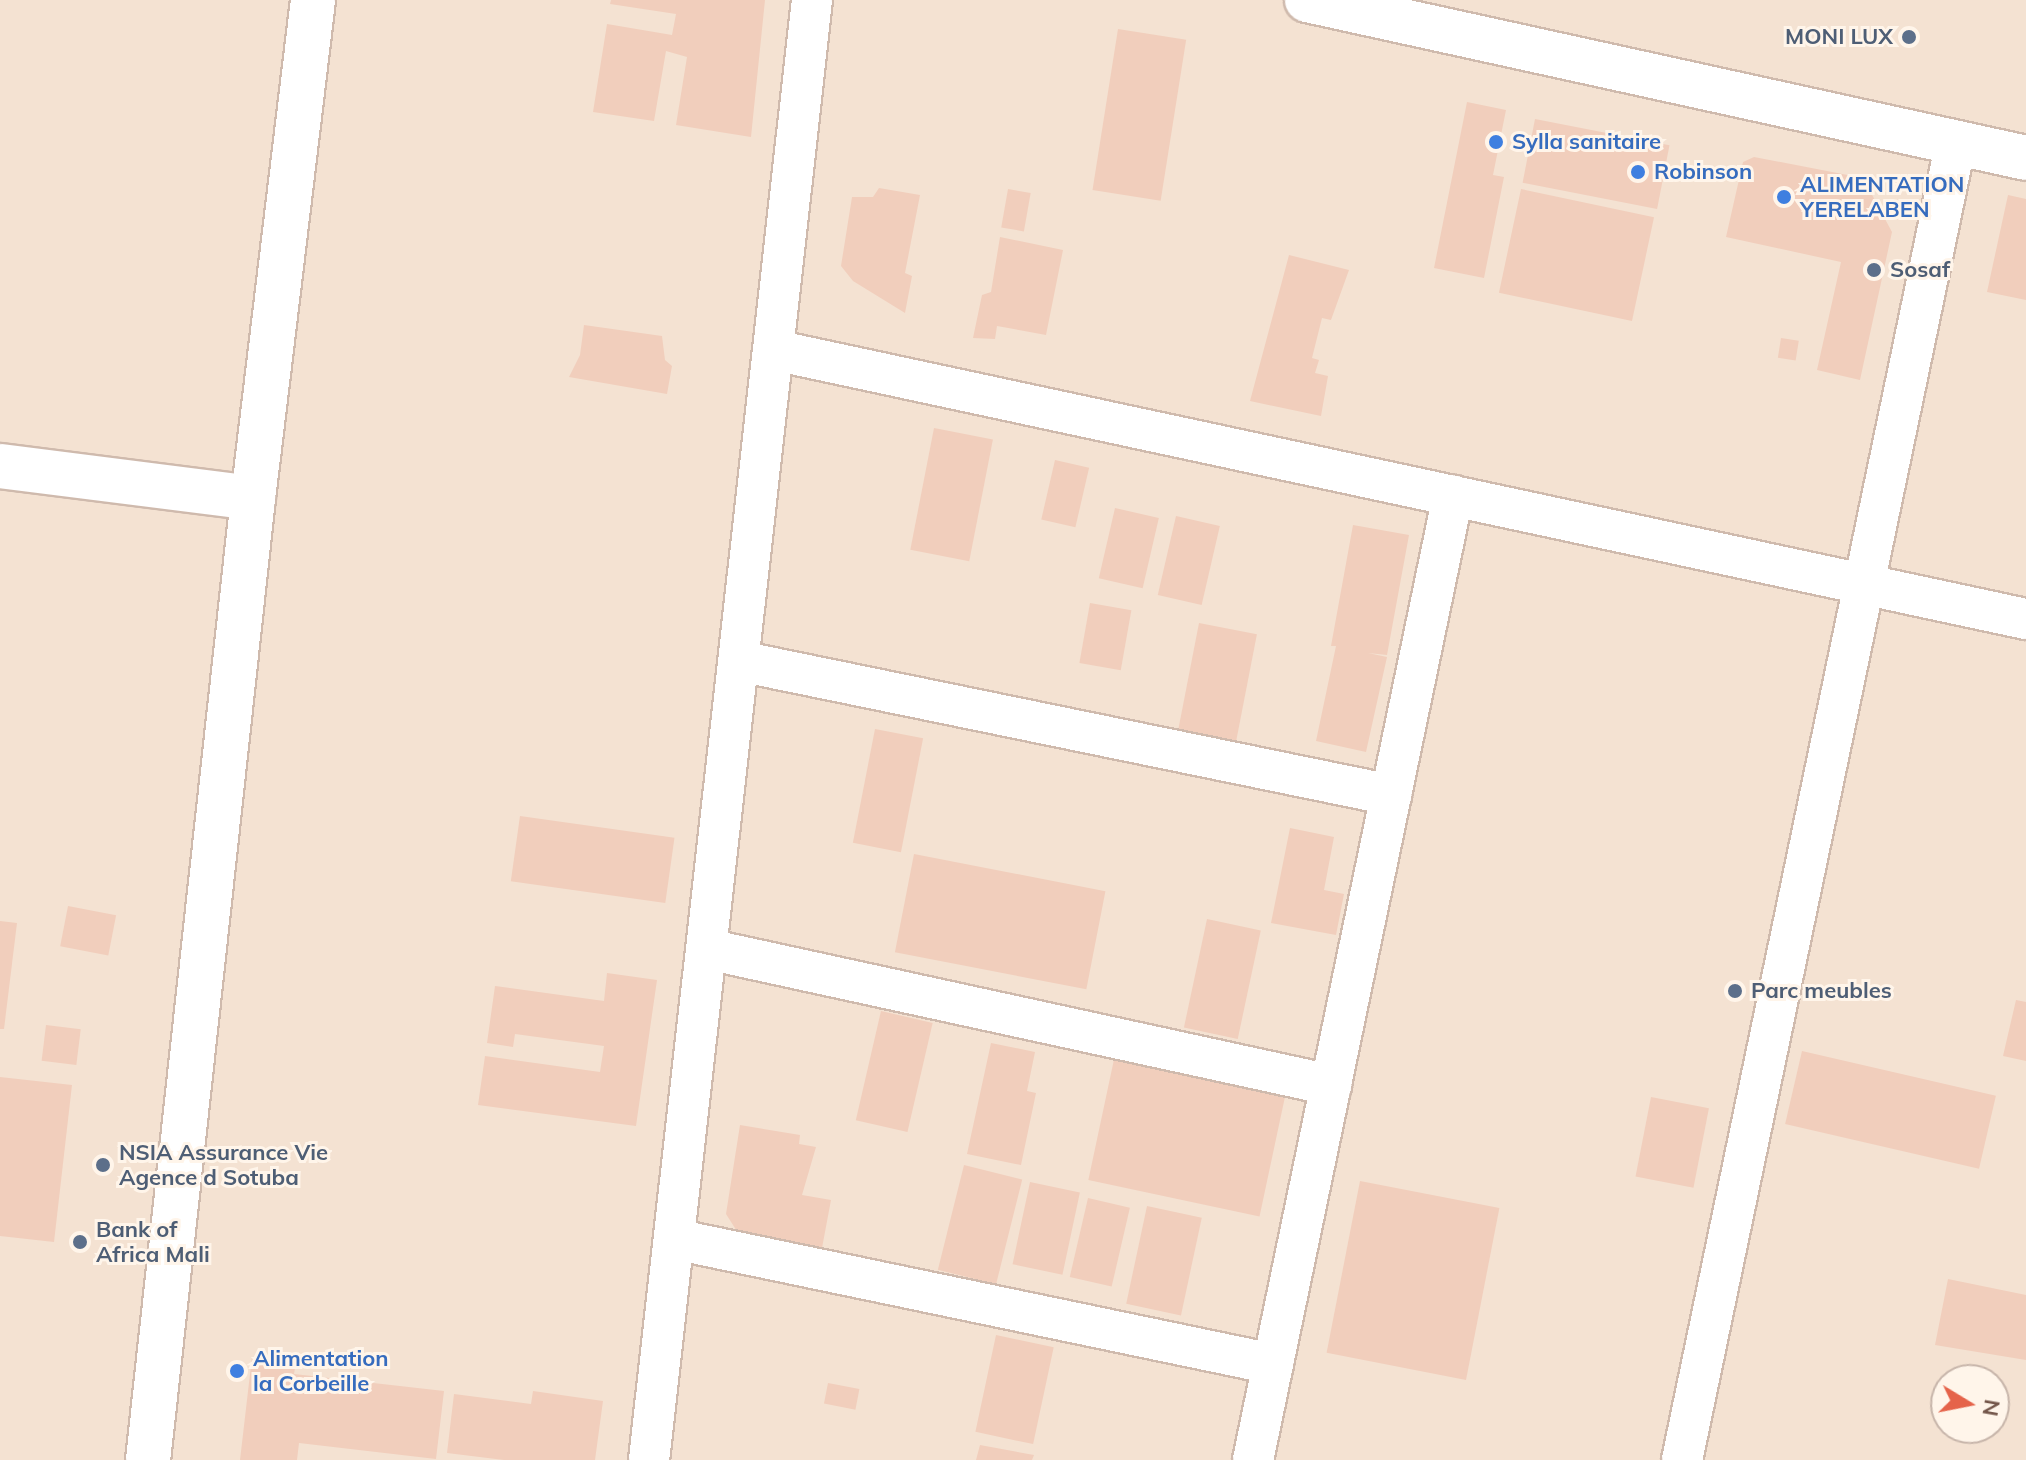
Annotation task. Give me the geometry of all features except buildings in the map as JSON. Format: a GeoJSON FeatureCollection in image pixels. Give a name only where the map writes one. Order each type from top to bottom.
{"type":"FeatureCollection","features":[{"type":"Feature","properties":{"kind":"main road"},"geometry":{"type":"LineString","coordinates":[[1313,1],[2026,158]]}},
{"type":"Feature","properties":{"kind":"main road"},"geometry":{"type":"LineString","coordinates":[[148,1460],[309,6]]}},
{"type":"Feature","properties":{"kind":"main road"},"geometry":{"type":"LineString","coordinates":[[0,466],[253,498]]}},
{"type":"Feature","properties":{"kind":"street"},"geometry":{"type":"LineString","coordinates":[[649,1460],[812,0]]}},
{"type":"Feature","properties":{"kind":"street"},"geometry":{"type":"LineString","coordinates":[[1682,1460],[1956,142]]}},
{"type":"Feature","properties":{"kind":"street"},"geometry":{"type":"LineString","coordinates":[[774,350],[2026,619]]}},
{"type":"Feature","properties":{"kind":"street"},"geometry":{"type":"LineString","coordinates":[[1253,1460],[1453,496]]}},
{"type":"Feature","properties":{"kind":"street"},"geometry":{"type":"LineString","coordinates":[[739,661],[1391,795]]}},
{"type":"Feature","properties":{"kind":"street"},"geometry":{"type":"LineString","coordinates":[[707,949],[1331,1085]]}},
{"type":"Feature","properties":{"kind":"street"},"geometry":{"type":"LineString","coordinates":[[674,1239],[1273,1364]]}},
{"type":"Feature","properties":{"kind":"shaded area"},"geometry":{"type":"Polygon","coordinates":[[[0,0],[2026,0],[2026,1460],[0,1460],[0,0]]]}},
{"type":"Feature","properties":{"kind":"place","name":"MONI LUX"},"geometry":{"type":"Point","coordinates":[1909,37]}},
{"type":"Feature","properties":{"kind":"place","name":"Sylla sanitaire"},"geometry":{"type":"Point","coordinates":[1496,142]}},
{"type":"Feature","properties":{"kind":"place","name":"Robinson"},"geometry":{"type":"Point","coordinates":[1638,172]}},
{"type":"Feature","properties":{"kind":"place","name":"ALIMENTATION YERELABEN"},"geometry":{"type":"Point","coordinates":[1784,197]}},
{"type":"Feature","properties":{"kind":"place","name":"Sosaf"},"geometry":{"type":"Point","coordinates":[1874,270]}},
{"type":"Feature","properties":{"kind":"place","name":"Parc meubles"},"geometry":{"type":"Point","coordinates":[1735,991]}},
{"type":"Feature","properties":{"kind":"place","name":"NSIA Assurance Vie Agence d Sotuba"},"geometry":{"type":"Point","coordinates":[103,1165]}},
{"type":"Feature","properties":{"kind":"place","name":"Bank of Africa Mali"},"geometry":{"type":"Point","coordinates":[80,1242]}},
{"type":"Feature","properties":{"kind":"place","name":"Alimentation la Corbeille"},"geometry":{"type":"Point","coordinates":[237,1371]}}]}
